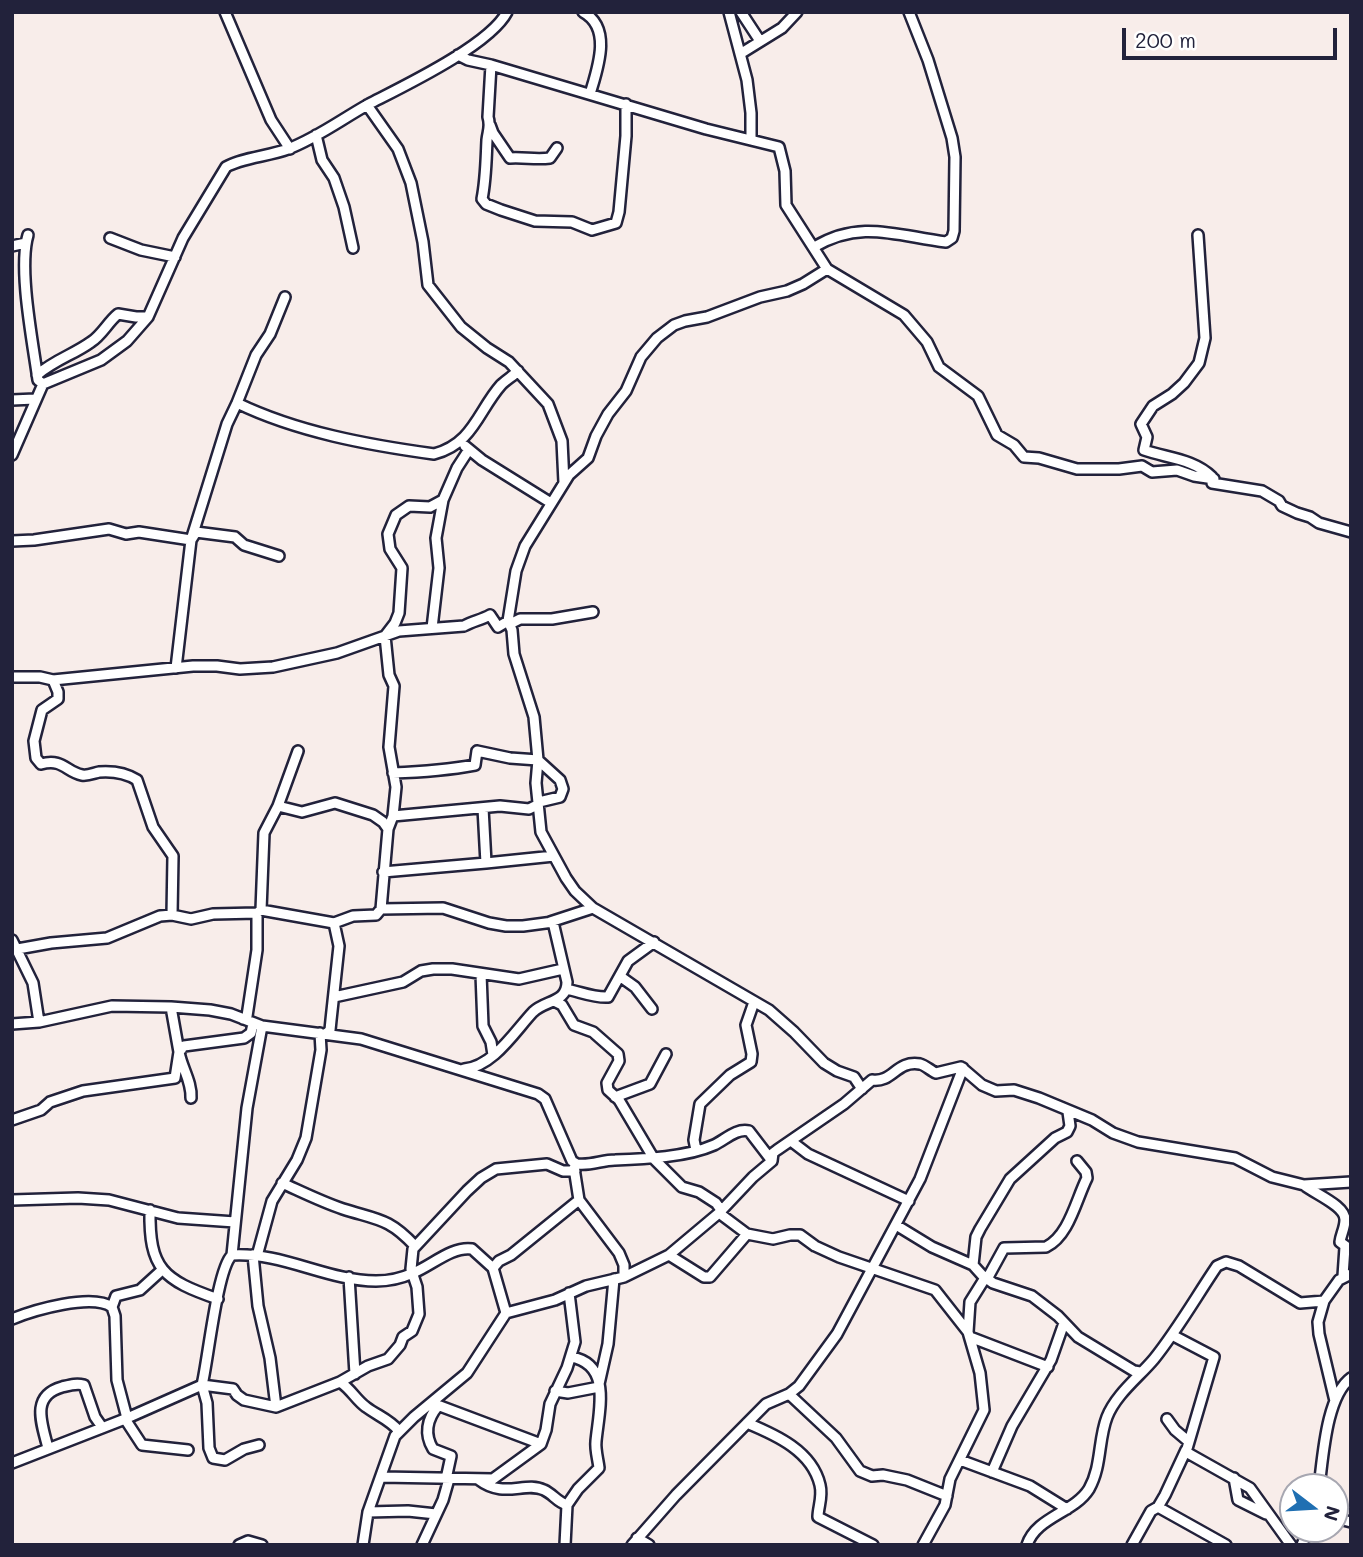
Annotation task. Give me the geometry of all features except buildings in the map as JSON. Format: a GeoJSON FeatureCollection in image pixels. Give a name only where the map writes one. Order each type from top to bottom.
{"type":"FeatureCollection","features":[{"type":"Feature","properties":{"kind":"street"},"geometry":{"type":"LineString","coordinates":[[225,12],[271,120],[290,149]]}},
{"type":"Feature","properties":{"kind":"street"},"geometry":{"type":"LineString","coordinates":[[12,455],[43,384],[101,360],[127,341],[148,317],[183,238],[223,170],[230,164],[290,149],[316,135],[458,55],[486,36],[503,20],[507,12]]}},
{"type":"Feature","properties":{"kind":"street"},"geometry":{"type":"LineString","coordinates":[[583,12],[594,22],[601,49],[590,94]]}},
{"type":"Feature","properties":{"kind":"street"},"geometry":{"type":"LineString","coordinates":[[729,12],[751,113],[751,140]]}},
{"type":"Feature","properties":{"kind":"street"},"geometry":{"type":"LineString","coordinates":[[741,12],[760,41]]}},
{"type":"Feature","properties":{"kind":"street"},"geometry":{"type":"LineString","coordinates":[[740,54],[782,27],[797,12]]}},
{"type":"Feature","properties":{"kind":"street"},"geometry":{"type":"LineString","coordinates":[[814,247],[830,238],[864,230],[946,242],[952,238],[955,169],[952,138],[928,61],[909,12]]}},
{"type":"Feature","properties":{"kind":"street"},"geometry":{"type":"LineString","coordinates":[[458,55],[779,147],[786,205],[827,269],[904,315],[926,342],[941,370],[978,396],[997,435],[1014,445],[1024,457],[1039,458],[1077,470],[1142,466],[1152,472],[1177,470],[1197,477],[1212,477]]}},
{"type":"Feature","properties":{"kind":"street"},"geometry":{"type":"LineString","coordinates":[[491,65],[488,117],[493,134],[510,158],[550,158],[554,156],[557,148]]}},
{"type":"Feature","properties":{"kind":"street"},"geometry":{"type":"LineString","coordinates":[[491,125],[482,199],[486,204],[535,221],[572,222],[595,229],[616,223],[618,217],[626,136],[626,104]]}},
{"type":"Feature","properties":{"kind":"street"},"geometry":{"type":"LineString","coordinates":[[368,105],[398,149],[411,183],[424,243],[428,285],[461,327],[509,362],[539,393],[552,414],[562,441],[564,483]]}},
{"type":"Feature","properties":{"kind":"street"},"geometry":{"type":"LineString","coordinates":[[316,135],[322,160],[334,178],[344,207],[353,248]]}},
{"type":"Feature","properties":{"kind":"street"},"geometry":{"type":"LineString","coordinates":[[1198,235],[1205,338],[1199,363],[1184,383],[1153,406],[1141,424],[1147,437],[1144,450],[1190,462],[1205,470],[1214,479],[1212,483],[1262,491],[1297,513],[1319,523],[1351,532]]}},
{"type":"Feature","properties":{"kind":"street"},"geometry":{"type":"LineString","coordinates":[[110,238],[141,250],[175,257]]}},
{"type":"Feature","properties":{"kind":"street"},"geometry":{"type":"LineString","coordinates":[[12,246],[27,239],[29,318],[38,380],[43,384]]}},
{"type":"Feature","properties":{"kind":"street"},"geometry":{"type":"LineString","coordinates":[[827,269],[795,288],[760,297],[707,317],[685,321],[666,331],[641,357],[626,391],[608,414],[596,436],[588,458],[576,466],[564,483],[520,556],[512,588],[509,622],[514,654],[534,717],[541,832],[575,891],[593,908],[769,1010],[792,1029],[824,1063],[857,1080],[862,1088]]}},
{"type":"Feature","properties":{"kind":"street"},"geometry":{"type":"LineString","coordinates":[[176,668],[191,540],[226,424],[237,403],[250,366],[270,334],[285,297]]}},
{"type":"Feature","properties":{"kind":"street"},"geometry":{"type":"LineString","coordinates":[[37,374],[54,361],[94,341],[107,322],[120,313],[148,317]]}},
{"type":"Feature","properties":{"kind":"street"},"geometry":{"type":"LineString","coordinates":[[237,403],[260,414],[305,428],[437,453],[462,440],[477,424],[502,385],[518,371]]}},
{"type":"Feature","properties":{"kind":"street"},"geometry":{"type":"LineString","coordinates":[[12,400],[35,399]]}},
{"type":"Feature","properties":{"kind":"street"},"geometry":{"type":"LineString","coordinates":[[462,440],[468,451],[551,503]]}},
{"type":"Feature","properties":{"kind":"street"},"geometry":{"type":"LineString","coordinates":[[432,628],[439,568],[436,538],[443,500],[468,451]]}},
{"type":"Feature","properties":{"kind":"street"},"geometry":{"type":"LineString","coordinates":[[15,950],[32,945],[107,938],[150,920],[172,915],[191,919],[213,914],[259,912],[334,923],[353,916],[376,915],[381,909],[388,829],[393,816],[396,787],[389,747],[394,686],[389,675],[385,636],[399,613],[402,568],[388,544],[390,526],[396,516],[408,506],[425,508],[443,500]]}},
{"type":"Feature","properties":{"kind":"street"},"geometry":{"type":"LineString","coordinates":[[12,541],[109,529],[126,534],[139,532],[191,540]]}},
{"type":"Feature","properties":{"kind":"street"},"geometry":{"type":"LineString","coordinates":[[191,540],[196,532],[235,537],[244,545],[279,556]]}},
{"type":"Feature","properties":{"kind":"street"},"geometry":{"type":"LineString","coordinates":[[12,677],[53,680],[176,668],[273,667],[337,653],[399,631],[464,626],[490,615],[498,627],[520,619],[552,619],[593,612]]}},
{"type":"Feature","properties":{"kind":"street"},"geometry":{"type":"LineString","coordinates":[[53,680],[58,699],[42,710],[34,741],[36,758],[41,764],[65,764],[81,775],[112,772],[137,779],[153,827],[173,856],[172,915]]}},
{"type":"Feature","properties":{"kind":"street"},"geometry":{"type":"LineString","coordinates":[[243,1019],[247,1016],[256,962],[264,836],[298,751]]}},
{"type":"Feature","properties":{"kind":"street"},"geometry":{"type":"LineString","coordinates":[[393,773],[436,771],[446,767],[475,765],[477,751],[510,758],[538,760],[560,780],[563,789],[560,797],[529,809],[510,805],[393,816]]}},
{"type":"Feature","properties":{"kind":"street"},"geometry":{"type":"LineString","coordinates":[[278,806],[302,812],[335,803],[373,815],[388,829]]}},
{"type":"Feature","properties":{"kind":"street"},"geometry":{"type":"LineString","coordinates":[[483,808],[486,863]]}},
{"type":"Feature","properties":{"kind":"street"},"geometry":{"type":"LineString","coordinates":[[383,872],[554,856]]}},
{"type":"Feature","properties":{"kind":"street"},"geometry":{"type":"LineString","coordinates":[[381,909],[443,908],[489,923],[523,926],[550,922],[593,908]]}},
{"type":"Feature","properties":{"kind":"street"},"geometry":{"type":"LineString","coordinates":[[550,922],[555,924],[567,982],[566,989],[556,1002]]}},
{"type":"Feature","properties":{"kind":"street"},"geometry":{"type":"LineString","coordinates":[[323,1033],[330,1030],[334,997],[339,946],[334,923]]}},
{"type":"Feature","properties":{"kind":"street"},"geometry":{"type":"LineString","coordinates":[[12,940],[33,984],[39,1021]]}},
{"type":"Feature","properties":{"kind":"street"},"geometry":{"type":"LineString","coordinates":[[566,989],[588,993],[594,997],[608,997],[628,961],[653,942]]}},
{"type":"Feature","properties":{"kind":"street"},"geometry":{"type":"LineString","coordinates":[[334,997],[403,982],[425,970],[452,968],[519,979],[564,969]]}},
{"type":"Feature","properties":{"kind":"street"},"geometry":{"type":"LineString","coordinates":[[481,974],[483,1026],[491,1042],[493,1055]]}},
{"type":"Feature","properties":{"kind":"street"},"geometry":{"type":"LineString","coordinates":[[621,977],[635,986],[652,1009]]}},
{"type":"Feature","properties":{"kind":"street"},"geometry":{"type":"LineString","coordinates":[[696,1150],[694,1140],[699,1104],[724,1080],[751,1062],[746,1025],[754,1002]]}},
{"type":"Feature","properties":{"kind":"street"},"geometry":{"type":"LineString","coordinates":[[458,1069],[474,1068],[493,1055],[517,1033],[534,1010],[545,1004],[562,1004],[575,1025],[593,1032],[618,1055],[619,1061],[607,1083],[608,1090],[654,1159],[682,1187],[699,1192],[716,1203],[720,1212],[747,1234],[774,1239],[790,1234],[800,1235],[824,1251],[935,1290],[944,1298],[969,1335],[980,1373],[984,1410],[950,1479],[945,1505],[923,1545]]}},
{"type":"Feature","properties":{"kind":"street"},"geometry":{"type":"LineString","coordinates":[[12,1024],[112,1006],[210,1010],[258,1025],[361,1038],[538,1094],[545,1099],[576,1168],[579,1200],[623,1259],[599,1385],[600,1418],[596,1454],[599,1468],[578,1489],[567,1505],[565,1545]]}},
{"type":"Feature","properties":{"kind":"street"},"geometry":{"type":"LineString","coordinates":[[171,1007],[181,1065],[191,1088],[191,1098]]}},
{"type":"Feature","properties":{"kind":"street"},"geometry":{"type":"LineString","coordinates":[[12,1120],[41,1110],[50,1102],[83,1091],[173,1079],[176,1076],[179,1052],[184,1046],[244,1038],[258,1025]]}},
{"type":"Feature","properties":{"kind":"street"},"geometry":{"type":"LineString","coordinates":[[258,1025],[232,1255],[226,1261],[202,1385],[207,1403],[209,1448],[213,1458],[225,1460],[244,1449],[259,1445]]}},
{"type":"Feature","properties":{"kind":"street"},"geometry":{"type":"LineString","coordinates":[[276,1407],[270,1358],[258,1306],[255,1256],[267,1215],[306,1138],[323,1033]]}},
{"type":"Feature","properties":{"kind":"street"},"geometry":{"type":"LineString","coordinates":[[615,1097],[650,1084],[657,1066],[666,1054]]}},
{"type":"Feature","properties":{"kind":"street"},"geometry":{"type":"LineString","coordinates":[[363,1545],[368,1512],[389,1448],[399,1431],[435,1404],[467,1373],[506,1313],[619,1278],[669,1255],[720,1212],[772,1161],[775,1151],[844,1104],[872,1080],[880,1081],[904,1064],[921,1064],[936,1073],[963,1068],[982,1085],[996,1091],[1022,1093],[1138,1142],[1235,1158],[1272,1177],[1304,1185],[1351,1182]]}},
{"type":"Feature","properties":{"kind":"street"},"geometry":{"type":"LineString","coordinates":[[649,1545],[635,1541],[771,1400],[789,1394],[799,1386],[837,1334],[920,1179],[963,1068]]}},
{"type":"Feature","properties":{"kind":"street"},"geometry":{"type":"LineString","coordinates":[[973,1265],[976,1237],[986,1214],[1017,1170],[1032,1161],[1055,1138],[1068,1132],[1068,1112]]}},
{"type":"Feature","properties":{"kind":"street"},"geometry":{"type":"LineString","coordinates":[[12,1463],[202,1385],[233,1389],[244,1400],[276,1407],[340,1382],[368,1366],[388,1359],[412,1331],[419,1314],[411,1258],[415,1246],[467,1191],[492,1171],[547,1164],[563,1171],[613,1160],[654,1159],[712,1146],[739,1131],[747,1130],[772,1161]]}},
{"type":"Feature","properties":{"kind":"street"},"geometry":{"type":"LineString","coordinates":[[791,1141],[808,1154],[909,1201]]}},
{"type":"Feature","properties":{"kind":"street"},"geometry":{"type":"LineString","coordinates":[[969,1335],[970,1303],[1004,1248],[1046,1247],[1051,1245],[1066,1226],[1087,1178],[1086,1172],[1077,1161]]}},
{"type":"Feature","properties":{"kind":"street"},"geometry":{"type":"LineString","coordinates":[[282,1183],[341,1209],[386,1221],[400,1230],[415,1246]]}},
{"type":"Feature","properties":{"kind":"street"},"geometry":{"type":"LineString","coordinates":[[1304,1185],[1339,1207],[1348,1217],[1340,1242],[1348,1249],[1347,1275],[1324,1301],[1318,1322],[1335,1403]]}},
{"type":"Feature","properties":{"kind":"street"},"geometry":{"type":"LineString","coordinates":[[12,1200],[94,1199],[185,1219],[235,1223]]}},
{"type":"Feature","properties":{"kind":"street"},"geometry":{"type":"LineString","coordinates":[[493,1268],[579,1200]]}},
{"type":"Feature","properties":{"kind":"street"},"geometry":{"type":"LineString","coordinates":[[150,1210],[152,1250],[162,1270],[189,1289],[218,1298]]}},
{"type":"Feature","properties":{"kind":"street"},"geometry":{"type":"LineString","coordinates":[[896,1226],[932,1247],[973,1265],[986,1278],[1032,1296],[1079,1337],[1134,1371],[1140,1372]]}},
{"type":"Feature","properties":{"kind":"street"},"geometry":{"type":"LineString","coordinates":[[669,1255],[704,1277],[710,1277],[747,1234]]}},
{"type":"Feature","properties":{"kind":"street"},"geometry":{"type":"LineString","coordinates":[[232,1255],[269,1256],[349,1277],[377,1281],[412,1274],[467,1248],[478,1253],[493,1268],[506,1313]]}},
{"type":"Feature","properties":{"kind":"street"},"geometry":{"type":"LineString","coordinates":[[1027,1545],[1034,1531],[1068,1509],[1088,1489],[1096,1472],[1107,1417],[1172,1335],[1217,1266],[1226,1262],[1239,1266],[1300,1303],[1324,1301]]}},
{"type":"Feature","properties":{"kind":"street"},"geometry":{"type":"LineString","coordinates":[[162,1270],[140,1290],[116,1296],[112,1307],[115,1316],[117,1380],[126,1418],[142,1445],[188,1450]]}},
{"type":"Feature","properties":{"kind":"street"},"geometry":{"type":"LineString","coordinates":[[349,1277],[355,1374]]}},
{"type":"Feature","properties":{"kind":"street"},"geometry":{"type":"LineString","coordinates":[[381,1477],[493,1479],[541,1444],[550,1404],[571,1357],[575,1333],[569,1293]]}},
{"type":"Feature","properties":{"kind":"street"},"geometry":{"type":"LineString","coordinates":[[12,1319],[67,1304],[104,1302],[112,1307]]}},
{"type":"Feature","properties":{"kind":"street"},"geometry":{"type":"LineString","coordinates":[[992,1472],[1012,1426],[1055,1353],[1064,1322]]}},
{"type":"Feature","properties":{"kind":"street"},"geometry":{"type":"LineString","coordinates":[[969,1335],[1048,1367]]}},
{"type":"Feature","properties":{"kind":"street"},"geometry":{"type":"LineString","coordinates":[[1132,1545],[1151,1511],[1158,1507],[1187,1445],[1214,1357],[1172,1335]]}},
{"type":"Feature","properties":{"kind":"street"},"geometry":{"type":"LineString","coordinates":[[571,1357],[582,1359],[592,1366],[599,1385]]}},
{"type":"Feature","properties":{"kind":"street"},"geometry":{"type":"LineString","coordinates":[[1320,1473],[1335,1403],[1340,1388],[1351,1378]]}},
{"type":"Feature","properties":{"kind":"street"},"geometry":{"type":"LineString","coordinates":[[340,1382],[366,1407],[384,1416],[399,1431]]}},
{"type":"Feature","properties":{"kind":"street"},"geometry":{"type":"LineString","coordinates":[[48,1448],[40,1410],[47,1394],[55,1389],[77,1383],[83,1385],[95,1417],[102,1427]]}},
{"type":"Feature","properties":{"kind":"street"},"geometry":{"type":"LineString","coordinates":[[555,1391],[569,1392],[599,1385]]}},
{"type":"Feature","properties":{"kind":"street"},"geometry":{"type":"LineString","coordinates":[[789,1394],[836,1438],[860,1471],[872,1476],[883,1475],[907,1480],[947,1496]]}},
{"type":"Feature","properties":{"kind":"street"},"geometry":{"type":"LineString","coordinates":[[435,1404],[541,1444]]}},
{"type":"Feature","properties":{"kind":"street"},"geometry":{"type":"LineString","coordinates":[[422,1545],[448,1479],[451,1455],[431,1447],[427,1430],[435,1404]]}},
{"type":"Feature","properties":{"kind":"street"},"geometry":{"type":"LineString","coordinates":[[1167,1419],[1187,1445],[1250,1488],[1291,1545]]}},
{"type":"Feature","properties":{"kind":"street"},"geometry":{"type":"LineString","coordinates":[[747,1423],[786,1440],[815,1472],[821,1498],[818,1517],[873,1545]]}},
{"type":"Feature","properties":{"kind":"street"},"geometry":{"type":"LineString","coordinates":[[960,1460],[1030,1486],[1068,1509]]}},
{"type":"Feature","properties":{"kind":"street"},"geometry":{"type":"LineString","coordinates":[[1234,1478],[1238,1500],[1267,1514]]}},
{"type":"Feature","properties":{"kind":"street"},"geometry":{"type":"LineString","coordinates":[[477,1479],[483,1484],[504,1491],[533,1487],[544,1489],[559,1503],[567,1505]]}},
{"type":"Feature","properties":{"kind":"street"},"geometry":{"type":"LineString","coordinates":[[1158,1507],[1226,1545]]}},
{"type":"Feature","properties":{"kind":"street"},"geometry":{"type":"LineString","coordinates":[[368,1512],[408,1511],[436,1514]]}},
{"type":"Feature","properties":{"kind":"street"},"geometry":{"type":"LineString","coordinates":[[239,1545],[248,1541],[262,1545]]}}]}
